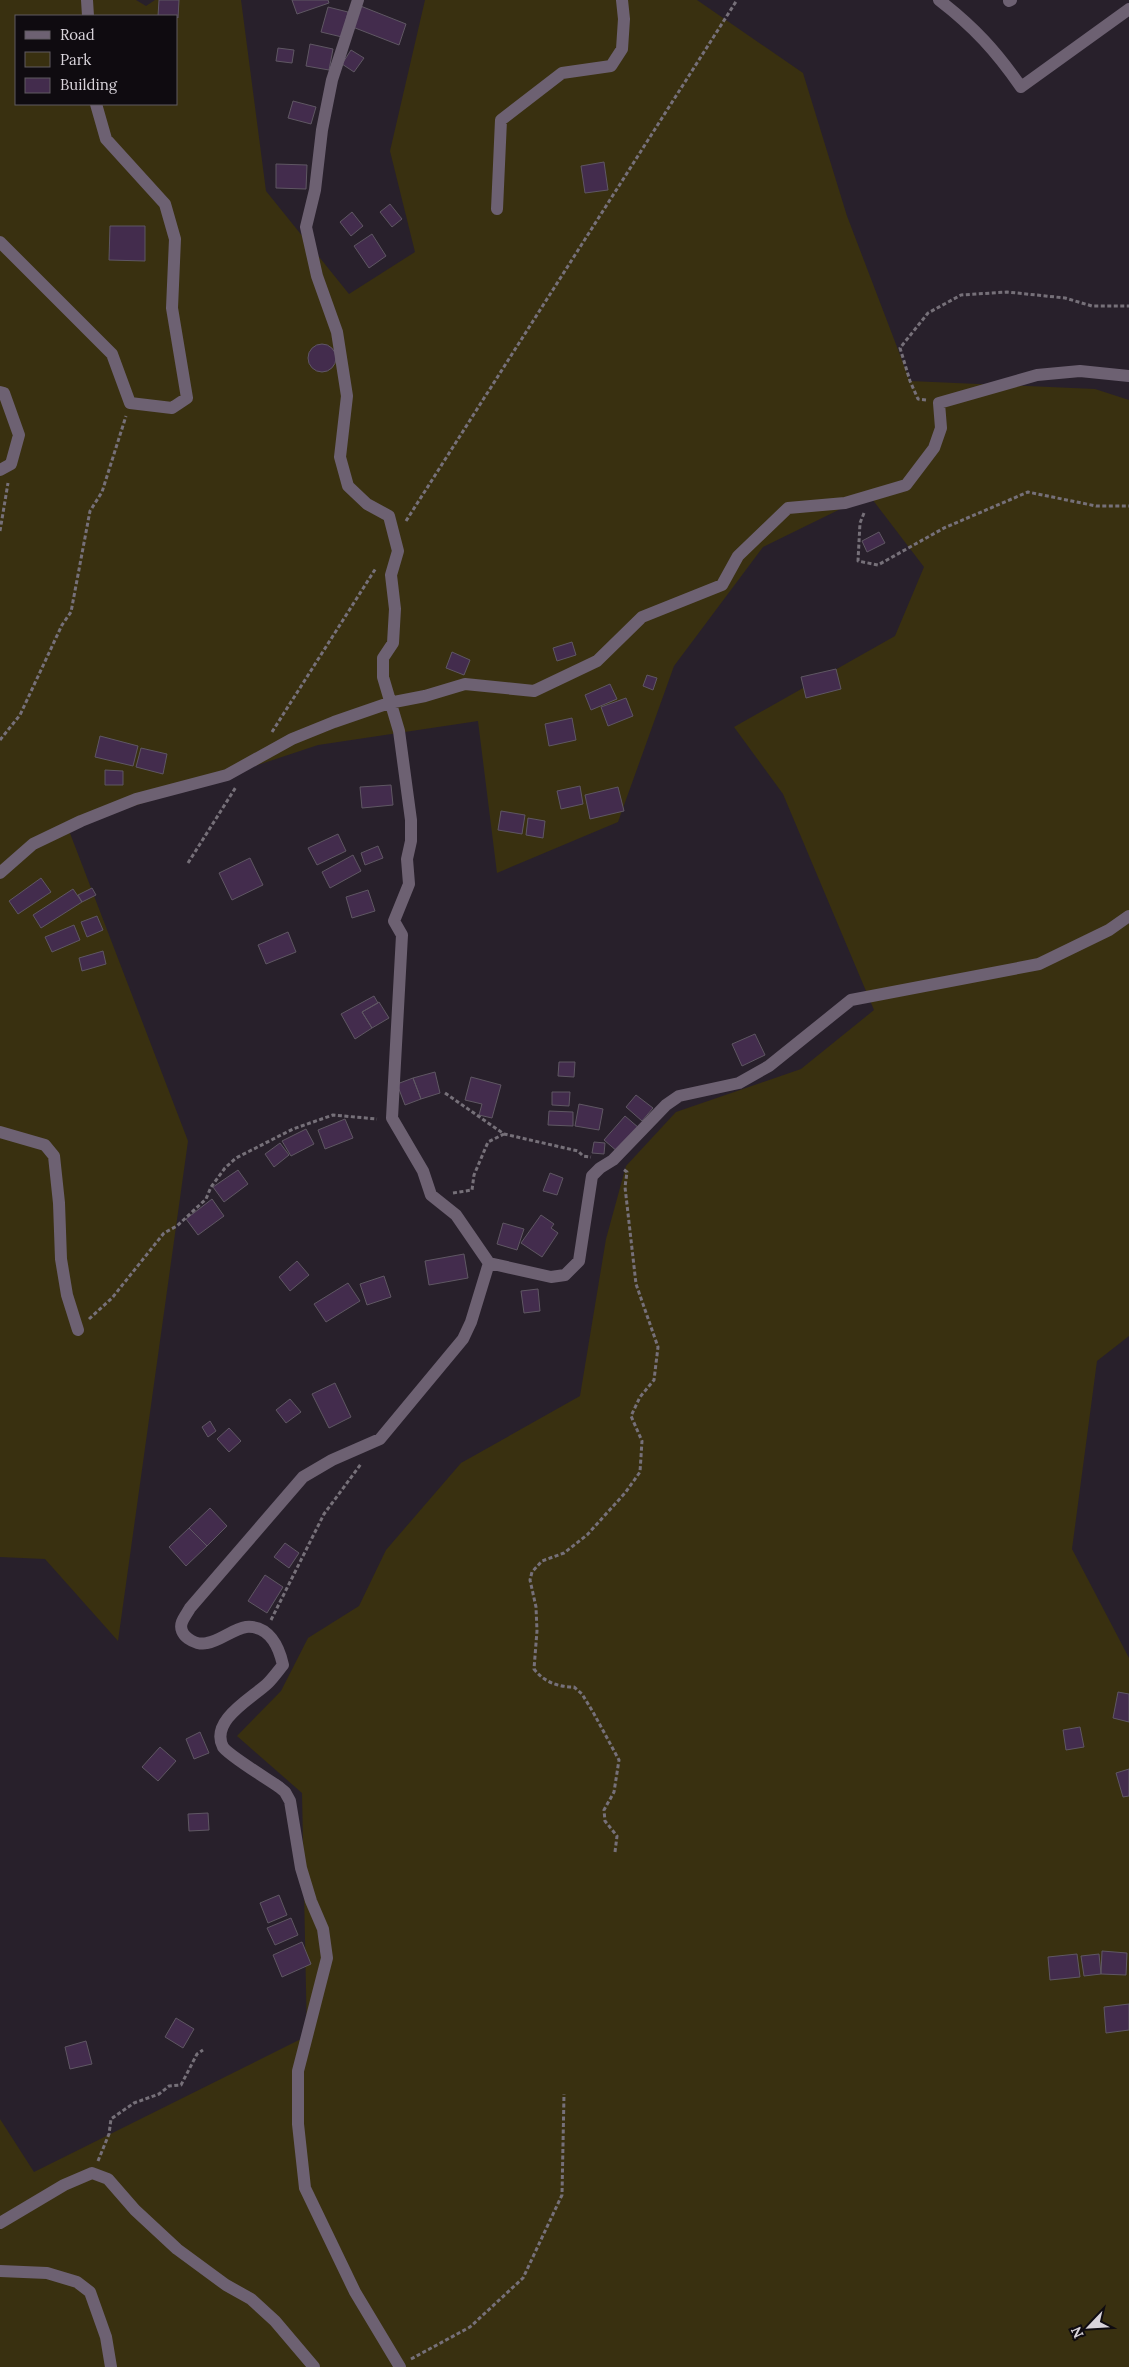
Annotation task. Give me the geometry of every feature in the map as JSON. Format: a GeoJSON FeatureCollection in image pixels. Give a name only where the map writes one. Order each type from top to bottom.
{"type":"FeatureCollection","features":[{"type":"Feature","properties":{"kind":"street"},"geometry":{"type":"LineString","coordinates":[[87,0],[88,15]]}},
{"type":"Feature","properties":{"kind":"street"},"geometry":{"type":"LineString","coordinates":[[358,0],[332,80],[322,130],[315,190],[306,227],[317,276],[337,332],[347,396],[340,457],[344,472],[348,486],[366,504],[389,516],[398,551],[390,575],[396,609],[392,643],[383,658],[383,677],[387,686],[389,703],[399,731],[411,820],[411,841],[407,859],[409,884],[394,921],[402,934],[392,1118],[423,1171],[431,1195],[456,1215],[489,1263],[551,1277],[565,1275],[579,1261],[592,1176],[600,1168],[613,1160],[666,1106],[680,1096],[739,1083],[769,1066],[851,1000],[1039,964],[1109,930],[1129,916]]}},
{"type":"Feature","properties":{"kind":"street"},"geometry":{"type":"LineString","coordinates":[[497,208],[501,120],[562,73],[611,66],[622,48],[624,19],[622,0]]}},
{"type":"Feature","properties":{"kind":"street"},"geometry":{"type":"LineString","coordinates":[[939,0],[965,20],[999,55],[1020,87],[1129,9]]}},
{"type":"Feature","properties":{"kind":"street"},"geometry":{"type":"LineString","coordinates":[[0,242],[112,354],[130,403],[172,408],[187,398],[172,308],[175,239],[165,204],[106,139],[96,105]]}},
{"type":"Feature","properties":{"kind":"street"},"geometry":{"type":"LineString","coordinates":[[0,872],[33,844],[81,821],[136,799],[227,775],[292,739],[389,703],[425,696],[465,684],[534,691],[596,661],[642,617],[722,585],[738,556],[788,508],[844,503],[906,485],[934,448],[941,428],[939,403],[1037,376],[1080,371],[1129,376]]}},
{"type":"Feature","properties":{"kind":"street"},"geometry":{"type":"LineString","coordinates":[[0,392],[4,393],[19,435],[5,467]]}},
{"type":"Feature","properties":{"kind":"street"},"geometry":{"type":"LineString","coordinates":[[0,1132],[45,1146],[54,1156],[59,1203],[61,1259],[67,1295],[78,1330]]}},
{"type":"Feature","properties":{"kind":"street"},"geometry":{"type":"LineString","coordinates":[[400,2366],[355,2292],[305,2188],[298,2124],[298,2070],[327,1958],[323,1929],[311,1901],[301,1868],[290,1801],[279,1787],[224,1748],[220,1736],[224,1724],[241,1702],[268,1684],[283,1665],[280,1649],[265,1632],[247,1627],[209,1643],[200,1644],[186,1636],[182,1630],[182,1622],[190,1608],[303,1478],[332,1460],[380,1439],[463,1339],[471,1322],[489,1263]]}},
{"type":"Feature","properties":{"kind":"street"},"geometry":{"type":"LineString","coordinates":[[0,2223],[64,2185],[92,2172],[108,2179],[135,2210],[177,2249],[226,2285],[250,2299],[275,2320],[314,2367]]}},
{"type":"Feature","properties":{"kind":"street"},"geometry":{"type":"LineString","coordinates":[[0,2271],[47,2273],[77,2282],[90,2292],[106,2337],[111,2367]]}},
{"type":"Feature","properties":{"kind":"path"},"geometry":{"type":"LineString","coordinates":[[401,528],[737,0]]}},
{"type":"Feature","properties":{"kind":"path"},"geometry":{"type":"LineString","coordinates":[[939,403],[918,398],[910,381],[900,348],[928,313],[961,296],[1007,292],[1065,298],[1092,306],[1129,306]]}},
{"type":"Feature","properties":{"kind":"path"},"geometry":{"type":"LineString","coordinates":[[0,740],[20,715],[62,625],[71,612],[90,511],[102,492],[130,403]]}},
{"type":"Feature","properties":{"kind":"path"},"geometry":{"type":"LineString","coordinates":[[0,531],[5,467]]}},
{"type":"Feature","properties":{"kind":"path"},"geometry":{"type":"LineString","coordinates":[[870,495],[860,523],[858,561],[878,565],[944,528],[1028,492],[1096,506],[1129,506]]}},
{"type":"Feature","properties":{"kind":"path"},"geometry":{"type":"LineString","coordinates":[[268,737],[380,561]]}},
{"type":"Feature","properties":{"kind":"path"},"geometry":{"type":"LineString","coordinates":[[188,863],[242,779]]}},
{"type":"Feature","properties":{"kind":"path"},"geometry":{"type":"LineString","coordinates":[[445,1093],[504,1134],[578,1151],[583,1156],[613,1160],[627,1172],[625,1187],[636,1284],[658,1348],[654,1380],[640,1397],[631,1416],[642,1441],[640,1472],[625,1493],[587,1535],[564,1552],[542,1561],[532,1572],[530,1580],[536,1607],[537,1631],[534,1669],[539,1676],[559,1687],[574,1687],[582,1694],[610,1740],[619,1760],[614,1792],[604,1810],[605,1821],[617,1836],[615,1852]]}},
{"type":"Feature","properties":{"kind":"path"},"geometry":{"type":"LineString","coordinates":[[78,1330],[112,1298],[164,1233],[177,1226],[206,1199],[211,1187],[225,1168],[236,1158],[293,1129],[333,1115],[367,1120],[392,1118]]}},
{"type":"Feature","properties":{"kind":"path"},"geometry":{"type":"LineString","coordinates":[[431,1195],[466,1193],[472,1190],[474,1175],[488,1142],[504,1134]]}},
{"type":"Feature","properties":{"kind":"path"},"geometry":{"type":"LineString","coordinates":[[265,1632],[324,1514],[362,1463]]}},
{"type":"Feature","properties":{"kind":"path"},"geometry":{"type":"LineString","coordinates":[[92,2172],[109,2134],[111,2118],[134,2103],[159,2094],[169,2086],[181,2085],[197,2054],[202,2050]]}},
{"type":"Feature","properties":{"kind":"path"},"geometry":{"type":"LineString","coordinates":[[400,2366],[470,2327],[523,2278],[562,2195],[564,2094]]}},
{"type":"Feature","properties":{"kind":"green space"},"geometry":{"type":"Polygon","coordinates":[[[0,0],[136,0],[146,6],[155,0],[241,0],[266,191],[349,294],[415,252],[390,151],[425,0],[697,0],[803,73],[847,216],[910,381],[1095,389],[1129,400],[1129,1336],[1097,1361],[1072,1549],[1129,1658],[1129,2367],[0,2367],[0,2119],[34,2172],[307,2036],[302,1793],[237,1736],[281,1691],[308,1638],[359,1606],[386,1550],[461,1463],[580,1396],[606,1239],[626,1166],[676,1112],[801,1069],[874,1010],[783,794],[734,727],[895,636],[924,567],[869,495],[763,547],[674,666],[618,822],[497,873],[478,721],[318,745],[68,828],[188,1141],[118,1641],[45,1559],[0,1557],[0,0]]]}},
{"type":"Feature","properties":{"kind":"building"},"geometry":{"type":"Polygon","coordinates":[[[159,0],[179,0],[178,18],[178,15],[158,15],[159,0]]]}},
{"type":"Feature","properties":{"kind":"building"},"geometry":{"type":"Polygon","coordinates":[[[292,0],[328,0],[329,3],[297,14],[292,0]]]}},
{"type":"Feature","properties":{"kind":"building"},"geometry":{"type":"Polygon","coordinates":[[[358,5],[406,24],[399,45],[350,26],[358,5]]]}},
{"type":"Feature","properties":{"kind":"building"},"geometry":{"type":"Polygon","coordinates":[[[328,7],[348,12],[342,37],[321,32],[328,7]]]}},
{"type":"Feature","properties":{"kind":"building"},"geometry":{"type":"Polygon","coordinates":[[[310,44],[333,49],[329,70],[306,66],[310,44]]]}},
{"type":"Feature","properties":{"kind":"building"},"geometry":{"type":"Polygon","coordinates":[[[278,48],[294,50],[292,63],[276,61],[278,48]]]}},
{"type":"Feature","properties":{"kind":"building"},"geometry":{"type":"Polygon","coordinates":[[[351,50],[364,58],[354,72],[342,64],[351,50]]]}},
{"type":"Feature","properties":{"kind":"building"},"geometry":{"type":"Polygon","coordinates":[[[293,101],[316,107],[311,124],[288,118],[293,101]]]}},
{"type":"Feature","properties":{"kind":"building"},"geometry":{"type":"Polygon","coordinates":[[[604,162],[608,190],[585,193],[581,166],[604,162]]]}},
{"type":"Feature","properties":{"kind":"building"},"geometry":{"type":"Polygon","coordinates":[[[276,164],[307,165],[306,189],[276,188],[276,164]]]}},
{"type":"Feature","properties":{"kind":"building"},"geometry":{"type":"Polygon","coordinates":[[[390,204],[402,219],[392,227],[380,212],[390,204]]]}},
{"type":"Feature","properties":{"kind":"building"},"geometry":{"type":"Polygon","coordinates":[[[352,212],[363,226],[351,236],[340,222],[352,212]]]}},
{"type":"Feature","properties":{"kind":"building"},"geometry":{"type":"Polygon","coordinates":[[[110,226],[145,226],[145,261],[109,260],[110,226]]]}},
{"type":"Feature","properties":{"kind":"building"},"geometry":{"type":"Polygon","coordinates":[[[372,234],[386,256],[369,268],[354,246],[372,234]]]}},
{"type":"Feature","properties":{"kind":"building"},"geometry":{"type":"Polygon","coordinates":[[[322,344],[332,348],[336,358],[332,368],[322,372],[312,368],[308,358],[312,348],[322,344]]]}},
{"type":"Feature","properties":{"kind":"building"},"geometry":{"type":"Polygon","coordinates":[[[879,532],[885,543],[867,552],[862,541],[879,532]]]}},
{"type":"Feature","properties":{"kind":"building"},"geometry":{"type":"Polygon","coordinates":[[[572,642],[576,655],[557,661],[553,648],[572,642]]]}},
{"type":"Feature","properties":{"kind":"building"},"geometry":{"type":"Polygon","coordinates":[[[452,652],[470,660],[464,675],[446,668],[452,652]]]}},
{"type":"Feature","properties":{"kind":"building"},"geometry":{"type":"Polygon","coordinates":[[[836,669],[841,689],[806,698],[801,677],[836,669]]]}},
{"type":"Feature","properties":{"kind":"building"},"geometry":{"type":"Polygon","coordinates":[[[647,675],[657,678],[653,690],[643,686],[647,675]]]}},
{"type":"Feature","properties":{"kind":"building"},"geometry":{"type":"Polygon","coordinates":[[[610,684],[617,699],[591,710],[585,695],[610,684]]]}},
{"type":"Feature","properties":{"kind":"building"},"geometry":{"type":"Polygon","coordinates":[[[626,698],[633,716],[608,726],[601,707],[626,698]]]}},
{"type":"Feature","properties":{"kind":"building"},"geometry":{"type":"Polygon","coordinates":[[[572,718],[576,740],[549,746],[545,724],[572,718]]]}},
{"type":"Feature","properties":{"kind":"building"},"geometry":{"type":"Polygon","coordinates":[[[100,736],[138,746],[133,766],[95,757],[100,736]]]}},
{"type":"Feature","properties":{"kind":"building"},"geometry":{"type":"Polygon","coordinates":[[[141,748],[167,754],[163,774],[136,767],[141,748]]]}},
{"type":"Feature","properties":{"kind":"building"},"geometry":{"type":"Polygon","coordinates":[[[105,770],[123,771],[123,785],[105,785],[105,770]]]}},
{"type":"Feature","properties":{"kind":"building"},"geometry":{"type":"Polygon","coordinates":[[[391,785],[393,805],[362,808],[360,787],[391,785]]]}},
{"type":"Feature","properties":{"kind":"building"},"geometry":{"type":"Polygon","coordinates":[[[580,786],[583,804],[561,809],[557,791],[580,786]]]}},
{"type":"Feature","properties":{"kind":"building"},"geometry":{"type":"Polygon","coordinates":[[[618,787],[624,811],[590,819],[585,795],[618,787]]]}},
{"type":"Feature","properties":{"kind":"building"},"geometry":{"type":"Polygon","coordinates":[[[501,811],[525,815],[522,834],[498,830],[501,811]]]}},
{"type":"Feature","properties":{"kind":"building"},"geometry":{"type":"Polygon","coordinates":[[[528,818],[545,821],[543,838],[526,835],[528,818]]]}},
{"type":"Feature","properties":{"kind":"building"},"geometry":{"type":"Polygon","coordinates":[[[338,834],[346,851],[317,865],[308,848],[338,834]]]}},
{"type":"Feature","properties":{"kind":"building"},"geometry":{"type":"Polygon","coordinates":[[[378,846],[383,858],[365,865],[361,853],[378,846]]]}},
{"type":"Feature","properties":{"kind":"building"},"geometry":{"type":"Polygon","coordinates":[[[353,855],[361,871],[330,888],[322,872],[353,855]]]}},
{"type":"Feature","properties":{"kind":"building"},"geometry":{"type":"Polygon","coordinates":[[[250,858],[263,885],[232,900],[219,873],[250,858]]]}},
{"type":"Feature","properties":{"kind":"building"},"geometry":{"type":"Polygon","coordinates":[[[41,878],[51,892],[18,914],[9,901],[41,878]]]}},
{"type":"Feature","properties":{"kind":"building"},"geometry":{"type":"Polygon","coordinates":[[[92,888],[96,895],[82,902],[78,895],[92,888]]]}},
{"type":"Feature","properties":{"kind":"building"},"geometry":{"type":"Polygon","coordinates":[[[73,889],[82,902],[41,928],[33,915],[73,889]]]}},
{"type":"Feature","properties":{"kind":"building"},"geometry":{"type":"Polygon","coordinates":[[[368,890],[375,911],[352,918],[346,897],[368,890]]]}},
{"type":"Feature","properties":{"kind":"building"},"geometry":{"type":"Polygon","coordinates":[[[97,916],[103,930],[87,937],[81,922],[97,916]]]}},
{"type":"Feature","properties":{"kind":"building"},"geometry":{"type":"Polygon","coordinates":[[[74,925],[80,940],[52,952],[45,937],[74,925]]]}},
{"type":"Feature","properties":{"kind":"building"},"geometry":{"type":"Polygon","coordinates":[[[288,932],[296,952],[266,964],[258,945],[288,932]]]}},
{"type":"Feature","properties":{"kind":"building"},"geometry":{"type":"Polygon","coordinates":[[[103,951],[106,964],[82,971],[79,958],[103,951]]]}},
{"type":"Feature","properties":{"kind":"building"},"geometry":{"type":"Polygon","coordinates":[[[374,996],[378,1003],[362,1012],[372,1028],[355,1039],[341,1014],[374,996]]]}},
{"type":"Feature","properties":{"kind":"building"},"geometry":{"type":"Polygon","coordinates":[[[379,1002],[389,1018],[372,1028],[362,1012],[379,1002]]]}},
{"type":"Feature","properties":{"kind":"building"},"geometry":{"type":"Polygon","coordinates":[[[755,1034],[765,1055],[742,1066],[732,1044],[755,1034]]]}},
{"type":"Feature","properties":{"kind":"building"},"geometry":{"type":"Polygon","coordinates":[[[559,1062],[575,1062],[574,1077],[558,1076],[559,1062]]]}},
{"type":"Feature","properties":{"kind":"building"},"geometry":{"type":"Polygon","coordinates":[[[435,1072],[440,1093],[421,1099],[413,1078],[435,1072]]]}},
{"type":"Feature","properties":{"kind":"building"},"geometry":{"type":"Polygon","coordinates":[[[471,1077],[501,1085],[492,1118],[479,1115],[482,1104],[465,1100],[471,1077]]]}},
{"type":"Feature","properties":{"kind":"building"},"geometry":{"type":"Polygon","coordinates":[[[413,1078],[421,1099],[405,1105],[397,1084],[413,1078]]]}},
{"type":"Feature","properties":{"kind":"building"},"geometry":{"type":"Polygon","coordinates":[[[552,1092],[570,1092],[569,1106],[552,1105],[552,1092]]]}},
{"type":"Feature","properties":{"kind":"building"},"geometry":{"type":"Polygon","coordinates":[[[636,1095],[653,1108],[642,1121],[626,1107],[636,1095]]]}},
{"type":"Feature","properties":{"kind":"building"},"geometry":{"type":"Polygon","coordinates":[[[579,1104],[603,1109],[599,1130],[575,1126],[579,1104]]]}},
{"type":"Feature","properties":{"kind":"building"},"geometry":{"type":"Polygon","coordinates":[[[549,1111],[573,1112],[573,1126],[548,1125],[549,1111]]]}},
{"type":"Feature","properties":{"kind":"building"},"geometry":{"type":"Polygon","coordinates":[[[625,1116],[639,1128],[618,1152],[604,1140],[625,1116]]]}},
{"type":"Feature","properties":{"kind":"building"},"geometry":{"type":"Polygon","coordinates":[[[345,1119],[353,1138],[325,1149],[318,1130],[345,1119]]]}},
{"type":"Feature","properties":{"kind":"building"},"geometry":{"type":"Polygon","coordinates":[[[306,1129],[314,1144],[291,1156],[282,1141],[306,1129]]]}},
{"type":"Feature","properties":{"kind":"building"},"geometry":{"type":"Polygon","coordinates":[[[594,1142],[605,1143],[604,1154],[592,1153],[594,1142]]]}},
{"type":"Feature","properties":{"kind":"building"},"geometry":{"type":"Polygon","coordinates":[[[280,1143],[289,1155],[274,1167],[265,1154],[280,1143]]]}},
{"type":"Feature","properties":{"kind":"building"},"geometry":{"type":"Polygon","coordinates":[[[238,1170],[248,1184],[224,1202],[213,1187],[238,1170]]]}},
{"type":"Feature","properties":{"kind":"building"},"geometry":{"type":"Polygon","coordinates":[[[550,1173],[563,1178],[557,1195],[543,1191],[550,1173]]]}},
{"type":"Feature","properties":{"kind":"building"},"geometry":{"type":"Polygon","coordinates":[[[212,1199],[224,1216],[198,1235],[186,1219],[212,1199]]]}},
{"type":"Feature","properties":{"kind":"building"},"geometry":{"type":"Polygon","coordinates":[[[541,1215],[554,1224],[551,1228],[558,1233],[542,1257],[521,1243],[541,1215]]]}},
{"type":"Feature","properties":{"kind":"building"},"geometry":{"type":"Polygon","coordinates":[[[503,1223],[524,1229],[517,1250],[497,1244],[503,1223]]]}},
{"type":"Feature","properties":{"kind":"building"},"geometry":{"type":"Polygon","coordinates":[[[464,1254],[468,1278],[429,1285],[425,1261],[464,1254]]]}},
{"type":"Feature","properties":{"kind":"building"},"geometry":{"type":"Polygon","coordinates":[[[297,1261],[309,1275],[290,1291],[279,1277],[297,1261]]]}},
{"type":"Feature","properties":{"kind":"building"},"geometry":{"type":"Polygon","coordinates":[[[384,1276],[391,1297],[367,1305],[360,1284],[384,1276]]]}},
{"type":"Feature","properties":{"kind":"building"},"geometry":{"type":"Polygon","coordinates":[[[348,1283],[360,1301],[326,1322],[314,1304],[348,1283]]]}},
{"type":"Feature","properties":{"kind":"building"},"geometry":{"type":"Polygon","coordinates":[[[538,1289],[540,1311],[524,1313],[521,1291],[538,1289]]]}},
{"type":"Feature","properties":{"kind":"building"},"geometry":{"type":"Polygon","coordinates":[[[335,1383],[351,1417],[329,1428],[312,1394],[335,1383]]]}},
{"type":"Feature","properties":{"kind":"building"},"geometry":{"type":"Polygon","coordinates":[[[290,1399],[301,1412],[286,1423],[276,1410],[290,1399]]]}},
{"type":"Feature","properties":{"kind":"building"},"geometry":{"type":"Polygon","coordinates":[[[210,1421],[216,1431],[208,1437],[202,1427],[210,1421]]]}},
{"type":"Feature","properties":{"kind":"building"},"geometry":{"type":"Polygon","coordinates":[[[229,1428],[241,1441],[229,1452],[217,1439],[229,1428]]]}},
{"type":"Feature","properties":{"kind":"building"},"geometry":{"type":"Polygon","coordinates":[[[210,1508],[227,1526],[207,1546],[189,1528],[210,1508]]]}},
{"type":"Feature","properties":{"kind":"building"},"geometry":{"type":"Polygon","coordinates":[[[189,1528],[207,1546],[186,1566],[169,1547],[189,1528]]]}},
{"type":"Feature","properties":{"kind":"building"},"geometry":{"type":"Polygon","coordinates":[[[285,1543],[299,1553],[289,1568],[274,1557],[285,1543]]]}},
{"type":"Feature","properties":{"kind":"building"},"geometry":{"type":"Polygon","coordinates":[[[265,1575],[283,1587],[267,1613],[248,1601],[265,1575]]]}},
{"type":"Feature","properties":{"kind":"building"},"geometry":{"type":"Polygon","coordinates":[[[1118,1692],[1129,1694],[1129,1722],[1113,1718],[1118,1692]]]}},
{"type":"Feature","properties":{"kind":"building"},"geometry":{"type":"Polygon","coordinates":[[[1080,1727],[1084,1747],[1066,1750],[1063,1730],[1080,1727]]]}},
{"type":"Feature","properties":{"kind":"building"},"geometry":{"type":"Polygon","coordinates":[[[200,1732],[209,1753],[194,1759],[186,1739],[200,1732]]]}},
{"type":"Feature","properties":{"kind":"building"},"geometry":{"type":"Polygon","coordinates":[[[160,1747],[176,1761],[158,1781],[142,1767],[160,1747]]]}},
{"type":"Feature","properties":{"kind":"building"},"geometry":{"type":"Polygon","coordinates":[[[1129,1769],[1129,1796],[1123,1797],[1116,1773],[1129,1769]]]}},
{"type":"Feature","properties":{"kind":"building"},"geometry":{"type":"Polygon","coordinates":[[[208,1813],[209,1830],[189,1831],[188,1814],[208,1813]]]}},
{"type":"Feature","properties":{"kind":"building"},"geometry":{"type":"Polygon","coordinates":[[[279,1895],[287,1915],[268,1923],[260,1903],[279,1895]]]}},
{"type":"Feature","properties":{"kind":"building"},"geometry":{"type":"Polygon","coordinates":[[[291,1918],[298,1935],[275,1945],[267,1928],[291,1918]]]}},
{"type":"Feature","properties":{"kind":"building"},"geometry":{"type":"Polygon","coordinates":[[[302,1942],[311,1964],[282,1977],[273,1955],[302,1942]]]}},
{"type":"Feature","properties":{"kind":"building"},"geometry":{"type":"Polygon","coordinates":[[[1102,1951],[1127,1953],[1126,1975],[1101,1974],[1102,1951]]]}},
{"type":"Feature","properties":{"kind":"building"},"geometry":{"type":"Polygon","coordinates":[[[1077,1954],[1080,1977],[1050,1980],[1048,1957],[1077,1954]]]}},
{"type":"Feature","properties":{"kind":"building"},"geometry":{"type":"Polygon","coordinates":[[[1099,1954],[1101,1974],[1084,1976],[1081,1956],[1099,1954]]]}},
{"type":"Feature","properties":{"kind":"building"},"geometry":{"type":"Polygon","coordinates":[[[1129,2004],[1129,2030],[1106,2033],[1104,2007],[1129,2004]]]}},
{"type":"Feature","properties":{"kind":"building"},"geometry":{"type":"Polygon","coordinates":[[[176,2018],[194,2029],[183,2048],[165,2037],[176,2018]]]}},
{"type":"Feature","properties":{"kind":"building"},"geometry":{"type":"Polygon","coordinates":[[[86,2041],[92,2064],[70,2069],[65,2047],[86,2041]]]}}]}
